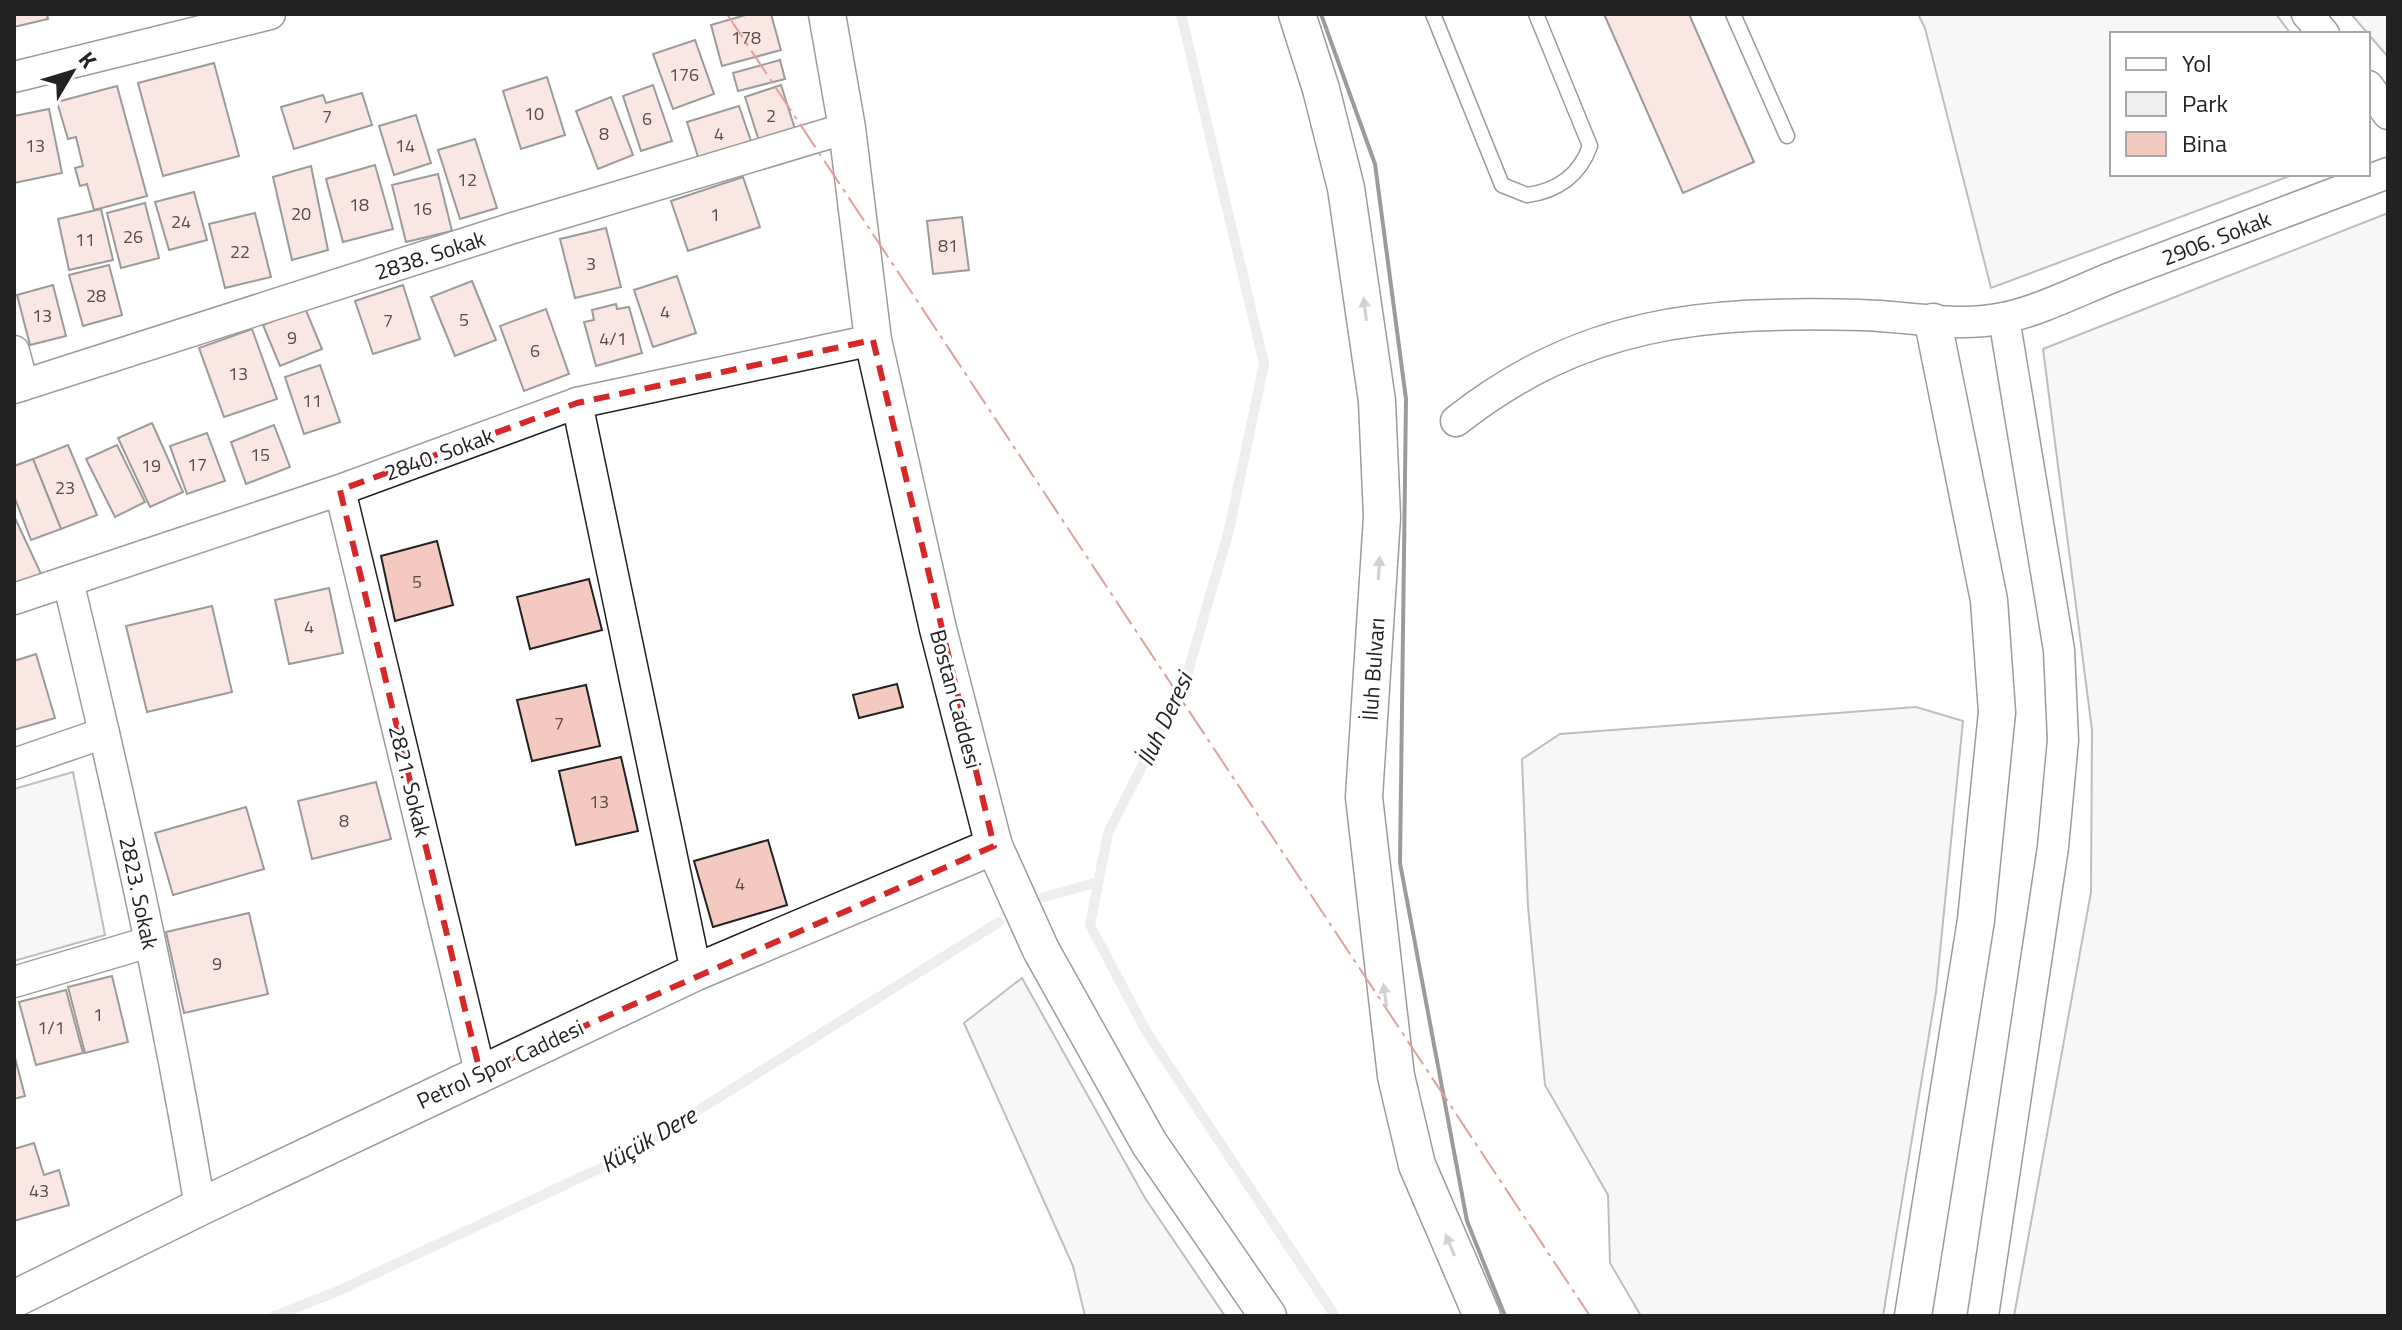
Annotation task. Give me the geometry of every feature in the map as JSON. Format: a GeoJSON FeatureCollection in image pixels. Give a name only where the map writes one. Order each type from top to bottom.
{"type":"FeatureCollection","features":[{"type":"Feature","properties":{"kind":"street"},"geometry":{"type":"LineString","coordinates":[[14,77],[236,19],[270,14]]}},
{"type":"Feature","properties":{"kind":"street","name":"Bostan Caddesi"},"geometry":{"type":"LineString","coordinates":[[827,14],[847,128],[873,340],[938,629],[994,846],[1041,950],[1149,1143],[1268,1316]]}},
{"type":"Feature","properties":{"kind":"street","name":"İluh Bulvarı"},"geometry":{"type":"LineString","coordinates":[[1297,14],[1321,89],[1346,188],[1377,401],[1382,517],[1364,797],[1396,1076],[1417,1165],[1482,1316]]}},
{"type":"Feature","properties":{"kind":"street"},"geometry":{"type":"LineString","coordinates":[[2307,14],[2322,32]]}},
{"type":"Feature","properties":{"kind":"street"},"geometry":{"type":"LineString","coordinates":[[2370,89],[2388,114]]}},
{"type":"Feature","properties":{"kind":"street","name":"2838. Sokak"},"geometry":{"type":"LineString","coordinates":[[18,386],[513,228],[847,128]]}},
{"type":"Feature","properties":{"kind":"street","name":"2906. Sokak"},"geometry":{"type":"LineString","coordinates":[[1456,421],[1499,387],[1613,336],[1671,321],[1776,314],[1864,315],[1933,322],[2004,318],[2388,173]]}},
{"type":"Feature","properties":{"kind":"street"},"geometry":{"type":"LineString","coordinates":[[1983,1316],[2053,847],[2063,740],[2059,650],[2004,318]]}},
{"type":"Feature","properties":{"kind":"street"},"geometry":{"type":"LineString","coordinates":[[1913,1316],[1976,920],[1997,712],[1989,600],[1933,322]]}},
{"type":"Feature","properties":{"kind":"street","name":"2840. Sokak"},"geometry":{"type":"LineString","coordinates":[[14,599],[340,490],[577,403],[873,340]]}},
{"type":"Feature","properties":{"kind":"street"},"geometry":{"type":"LineString","coordinates":[[14,351],[18,386]]}},
{"type":"Feature","properties":{"kind":"street"},"geometry":{"type":"LineString","coordinates":[[577,403],[696,972]]}},
{"type":"Feature","properties":{"kind":"street","name":"2821. Sokak"},"geometry":{"type":"LineString","coordinates":[[340,490],[480,1072]]}},
{"type":"Feature","properties":{"kind":"street","name":"2823. Sokak"},"geometry":{"type":"LineString","coordinates":[[68,581],[180,1085],[200,1207]]}},
{"type":"Feature","properties":{"kind":"street"},"geometry":{"type":"LineString","coordinates":[[14,764],[104,733]]}},
{"type":"Feature","properties":{"kind":"street","name":"Petrol Spor Caddesi"},"geometry":{"type":"LineString","coordinates":[[14,1299],[480,1072],[696,972],[994,846]]}},
{"type":"Feature","properties":{"kind":"street"},"geometry":{"type":"LineString","coordinates":[[14,982],[149,942]]}},
{"type":"Feature","properties":{"kind":"lane"},"geometry":{"type":"LineString","coordinates":[[1433,14],[1502,185],[1527,195],[1567,181],[1582,166],[1590,146],[1536,14]]}},
{"type":"Feature","properties":{"kind":"lane"},"geometry":{"type":"LineString","coordinates":[[1733,14],[1787,136]]}},
{"type":"Feature","properties":{"kind":"highlighted area"},"geometry":{"type":"Polygon","coordinates":[[[873,340],[994,846],[480,1072],[340,490],[577,403],[873,340]]]}},
{"type":"Feature","properties":{"kind":"green space"},"geometry":{"type":"Polygon","coordinates":[[[1918,14],[2276,14],[2290,32],[2110,32],[2110,176],[2290,176],[1991,288],[1925,28],[1918,14]]]}},
{"type":"Feature","properties":{"kind":"green space"},"geometry":{"type":"Polygon","coordinates":[[[2351,14],[2388,14],[2388,57],[2370,32],[2366,32],[2351,14]]]}},
{"type":"Feature","properties":{"kind":"green space"},"geometry":{"type":"Polygon","coordinates":[[[2388,213],[2388,1316],[2014,1316],[2091,892],[2092,730],[2043,349],[2388,213]]]}},
{"type":"Feature","properties":{"kind":"green space"},"geometry":{"type":"Polygon","coordinates":[[[1916,707],[1963,721],[1936,992],[1883,1316],[1641,1316],[1610,1263],[1608,1195],[1545,1085],[1528,907],[1522,759],[1560,734],[1916,707]]]}},
{"type":"Feature","properties":{"kind":"green space"},"geometry":{"type":"Polygon","coordinates":[[[73,772],[105,935],[14,961],[14,789],[73,772]]]}},
{"type":"Feature","properties":{"kind":"green space"},"geometry":{"type":"Polygon","coordinates":[[[1022,978],[1145,1198],[1225,1316],[1085,1316],[1073,1266],[964,1023],[1022,978]]]}},
{"type":"Feature","properties":{"kind":"building"},"geometry":{"type":"Polygon","coordinates":[[[14,14],[47,14],[48,19],[14,27],[14,14]]]}},
{"type":"Feature","properties":{"kind":"building"},"geometry":{"type":"Polygon","coordinates":[[[749,14],[771,14],[781,50],[722,66],[711,25],[749,14]]]}},
{"type":"Feature","properties":{"kind":"building"},"geometry":{"type":"Polygon","coordinates":[[[1604,14],[1689,14],[1754,162],[1683,193],[1604,14]]]}},
{"type":"Feature","properties":{"kind":"building"},"geometry":{"type":"Polygon","coordinates":[[[695,40],[714,94],[673,109],[653,54],[695,40]]]}},
{"type":"Feature","properties":{"kind":"building"},"geometry":{"type":"Polygon","coordinates":[[[780,60],[785,79],[738,91],[733,73],[780,60]]]}},
{"type":"Feature","properties":{"kind":"building"},"geometry":{"type":"Polygon","coordinates":[[[214,63],[239,156],[163,176],[138,83],[214,63]]]}},
{"type":"Feature","properties":{"kind":"building"},"geometry":{"type":"Polygon","coordinates":[[[547,77],[565,135],[521,149],[503,91],[547,77]]]}},
{"type":"Feature","properties":{"kind":"building"},"geometry":{"type":"Polygon","coordinates":[[[653,85],[672,141],[641,151],[623,96],[653,85]]]}},
{"type":"Feature","properties":{"kind":"building"},"geometry":{"type":"Polygon","coordinates":[[[781,85],[796,132],[760,144],[745,97],[781,85]]]}},
{"type":"Feature","properties":{"kind":"building"},"geometry":{"type":"Polygon","coordinates":[[[117,86],[147,196],[94,210],[87,184],[80,186],[75,168],[83,166],[76,137],[68,139],[57,102],[117,86]]]}},
{"type":"Feature","properties":{"kind":"building"},"geometry":{"type":"Polygon","coordinates":[[[362,93],[372,125],[294,149],[281,107],[323,95],[326,103],[362,93]]]}},
{"type":"Feature","properties":{"kind":"building"},"geometry":{"type":"Polygon","coordinates":[[[611,97],[633,155],[598,169],[576,111],[611,97]]]}},
{"type":"Feature","properties":{"kind":"building"},"geometry":{"type":"Polygon","coordinates":[[[739,106],[752,144],[699,160],[687,122],[739,106]]]}},
{"type":"Feature","properties":{"kind":"building"},"geometry":{"type":"Polygon","coordinates":[[[49,109],[62,173],[14,183],[14,116],[49,109]]]}},
{"type":"Feature","properties":{"kind":"building"},"geometry":{"type":"Polygon","coordinates":[[[416,115],[431,163],[394,175],[379,126],[416,115]]]}},
{"type":"Feature","properties":{"kind":"building"},"geometry":{"type":"Polygon","coordinates":[[[475,139],[497,208],[460,219],[438,150],[475,139]]]}},
{"type":"Feature","properties":{"kind":"building"},"geometry":{"type":"Polygon","coordinates":[[[375,165],[393,229],[343,242],[326,179],[375,165]]]}},
{"type":"Feature","properties":{"kind":"building"},"geometry":{"type":"Polygon","coordinates":[[[311,166],[328,250],[292,260],[273,177],[311,166]]]}},
{"type":"Feature","properties":{"kind":"building"},"geometry":{"type":"Polygon","coordinates":[[[438,174],[452,231],[406,242],[392,185],[438,174]]]}},
{"type":"Feature","properties":{"kind":"building"},"geometry":{"type":"Polygon","coordinates":[[[743,177],[760,227],[688,251],[671,201],[743,177]]]}},
{"type":"Feature","properties":{"kind":"building"},"geometry":{"type":"Polygon","coordinates":[[[194,192],[207,240],[169,250],[155,202],[194,192]]]}},
{"type":"Feature","properties":{"kind":"building"},"geometry":{"type":"Polygon","coordinates":[[[145,203],[159,258],[121,268],[107,213],[145,203]]]}},
{"type":"Feature","properties":{"kind":"building"},"geometry":{"type":"Polygon","coordinates":[[[101,209],[113,260],[69,270],[58,219],[101,209]]]}},
{"type":"Feature","properties":{"kind":"building"},"geometry":{"type":"Polygon","coordinates":[[[255,213],[271,277],[225,288],[209,224],[255,213]]]}},
{"type":"Feature","properties":{"kind":"building"},"geometry":{"type":"Polygon","coordinates":[[[962,217],[969,270],[933,274],[927,221],[962,217]]]}},
{"type":"Feature","properties":{"kind":"building"},"geometry":{"type":"Polygon","coordinates":[[[606,228],[621,287],[575,298],[560,239],[606,228]]]}},
{"type":"Feature","properties":{"kind":"building"},"geometry":{"type":"Polygon","coordinates":[[[109,265],[122,315],[83,326],[69,275],[109,265]]]}},
{"type":"Feature","properties":{"kind":"building"},"geometry":{"type":"Polygon","coordinates":[[[677,276],[696,333],[653,347],[634,290],[677,276]]]}},
{"type":"Feature","properties":{"kind":"building"},"geometry":{"type":"Polygon","coordinates":[[[472,281],[496,340],[455,356],[431,297],[472,281]]]}},
{"type":"Feature","properties":{"kind":"building"},"geometry":{"type":"Polygon","coordinates":[[[53,285],[66,336],[30,345],[17,295],[53,285]]]}},
{"type":"Feature","properties":{"kind":"building"},"geometry":{"type":"Polygon","coordinates":[[[403,285],[420,339],[373,354],[355,301],[403,285]]]}},
{"type":"Feature","properties":{"kind":"building"},"geometry":{"type":"Polygon","coordinates":[[[616,304],[617,309],[629,307],[642,353],[596,366],[584,322],[594,320],[592,310],[616,304]]]}},
{"type":"Feature","properties":{"kind":"building"},"geometry":{"type":"Polygon","coordinates":[[[305,308],[322,349],[280,366],[263,325],[305,308]]]}},
{"type":"Feature","properties":{"kind":"building"},"geometry":{"type":"Polygon","coordinates":[[[546,309],[569,374],[524,391],[500,326],[546,309]]]}},
{"type":"Feature","properties":{"kind":"building"},"geometry":{"type":"Polygon","coordinates":[[[252,329],[277,399],[224,417],[199,348],[252,329]]]}},
{"type":"Feature","properties":{"kind":"building"},"geometry":{"type":"Polygon","coordinates":[[[320,365],[340,422],[304,434],[285,377],[320,365]]]}},
{"type":"Feature","properties":{"kind":"building"},"geometry":{"type":"Polygon","coordinates":[[[152,423],[183,492],[150,507],[118,438],[152,423]]]}},
{"type":"Feature","properties":{"kind":"building"},"geometry":{"type":"Polygon","coordinates":[[[274,425],[290,467],[246,484],[231,442],[274,425]]]}},
{"type":"Feature","properties":{"kind":"building"},"geometry":{"type":"Polygon","coordinates":[[[207,433],[225,481],[187,494],[170,446],[207,433]]]}},
{"type":"Feature","properties":{"kind":"building"},"geometry":{"type":"Polygon","coordinates":[[[68,445],[97,515],[61,529],[33,459],[68,445]]]}},
{"type":"Feature","properties":{"kind":"building"},"geometry":{"type":"Polygon","coordinates":[[[117,445],[145,502],[115,517],[86,459],[117,445]]]}},
{"type":"Feature","properties":{"kind":"building"},"geometry":{"type":"Polygon","coordinates":[[[33,459],[61,529],[31,540],[14,496],[14,466],[33,459]]]}},
{"type":"Feature","properties":{"kind":"building"},"geometry":{"type":"Polygon","coordinates":[[[14,516],[43,578],[14,591],[14,516]]]}},
{"type":"Feature","properties":{"kind":"building"},"geometry":{"type":"Polygon","coordinates":[[[437,541],[453,605],[395,621],[381,556],[437,541]]]}},
{"type":"Feature","properties":{"kind":"building"},"geometry":{"type":"Polygon","coordinates":[[[589,579],[602,630],[530,649],[517,597],[589,579]]]}},
{"type":"Feature","properties":{"kind":"building"},"geometry":{"type":"Polygon","coordinates":[[[329,588],[343,653],[289,664],[275,600],[329,588]]]}},
{"type":"Feature","properties":{"kind":"building"},"geometry":{"type":"Polygon","coordinates":[[[212,606],[232,692],[147,712],[126,626],[212,606]]]}},
{"type":"Feature","properties":{"kind":"building"},"geometry":{"type":"Polygon","coordinates":[[[36,654],[55,718],[14,730],[14,661],[36,654]]]}},
{"type":"Feature","properties":{"kind":"building"},"geometry":{"type":"Polygon","coordinates":[[[897,684],[903,707],[859,718],[853,695],[897,684]]]}},
{"type":"Feature","properties":{"kind":"building"},"geometry":{"type":"Polygon","coordinates":[[[586,685],[600,746],[532,761],[517,700],[586,685]]]}},
{"type":"Feature","properties":{"kind":"building"},"geometry":{"type":"Polygon","coordinates":[[[621,757],[638,831],[576,845],[559,771],[621,757]]]}},
{"type":"Feature","properties":{"kind":"building"},"geometry":{"type":"Polygon","coordinates":[[[376,782],[391,839],[312,859],[298,801],[376,782]]]}},
{"type":"Feature","properties":{"kind":"building"},"geometry":{"type":"Polygon","coordinates":[[[246,807],[264,869],[173,895],[155,833],[246,807]]]}},
{"type":"Feature","properties":{"kind":"building"},"geometry":{"type":"Polygon","coordinates":[[[768,840],[787,905],[713,927],[694,861],[768,840]]]}},
{"type":"Feature","properties":{"kind":"building"},"geometry":{"type":"Polygon","coordinates":[[[249,913],[268,994],[184,1013],[166,932],[249,913]]]}},
{"type":"Feature","properties":{"kind":"building"},"geometry":{"type":"Polygon","coordinates":[[[112,976],[128,1042],[85,1053],[68,987],[112,976]]]}},
{"type":"Feature","properties":{"kind":"building"},"geometry":{"type":"Polygon","coordinates":[[[66,990],[83,1053],[36,1065],[19,1002],[66,990]]]}},
{"type":"Feature","properties":{"kind":"building"},"geometry":{"type":"Polygon","coordinates":[[[14,1054],[25,1096],[14,1099],[14,1054]]]}},
{"type":"Feature","properties":{"kind":"building"},"geometry":{"type":"Polygon","coordinates":[[[34,1143],[44,1175],[59,1170],[69,1205],[14,1221],[14,1149],[34,1143]]]}},
{"type":"Feature","properties":{"kind":"waterway","name":"İluh Deresi"},"geometry":{"type":"LineString","coordinates":[[1181,14],[1264,364],[1229,530],[1185,682],[1108,833],[1090,925],[1146,1031],[1335,1316]]}},
{"type":"Feature","properties":{"kind":"waterway","name":"Küçük Dere"},"geometry":{"type":"LineString","coordinates":[[1044,897],[1098,882]]}},
{"type":"Feature","properties":{"kind":"waterway","name":"Küçük Dere"},"geometry":{"type":"LineString","coordinates":[[275,1316],[338,1291],[622,1158],[999,922]]}},
{"type":"Feature","properties":{"kind":"wall"},"geometry":{"type":"LineString","coordinates":[[1321,14],[1375,164],[1406,399],[1400,863],[1467,1221],[1505,1316]]}},
{"type":"Feature","properties":{"kind":"power"},"geometry":{"type":"LineString","coordinates":[[727,14],[1590,1316]]}}]}
